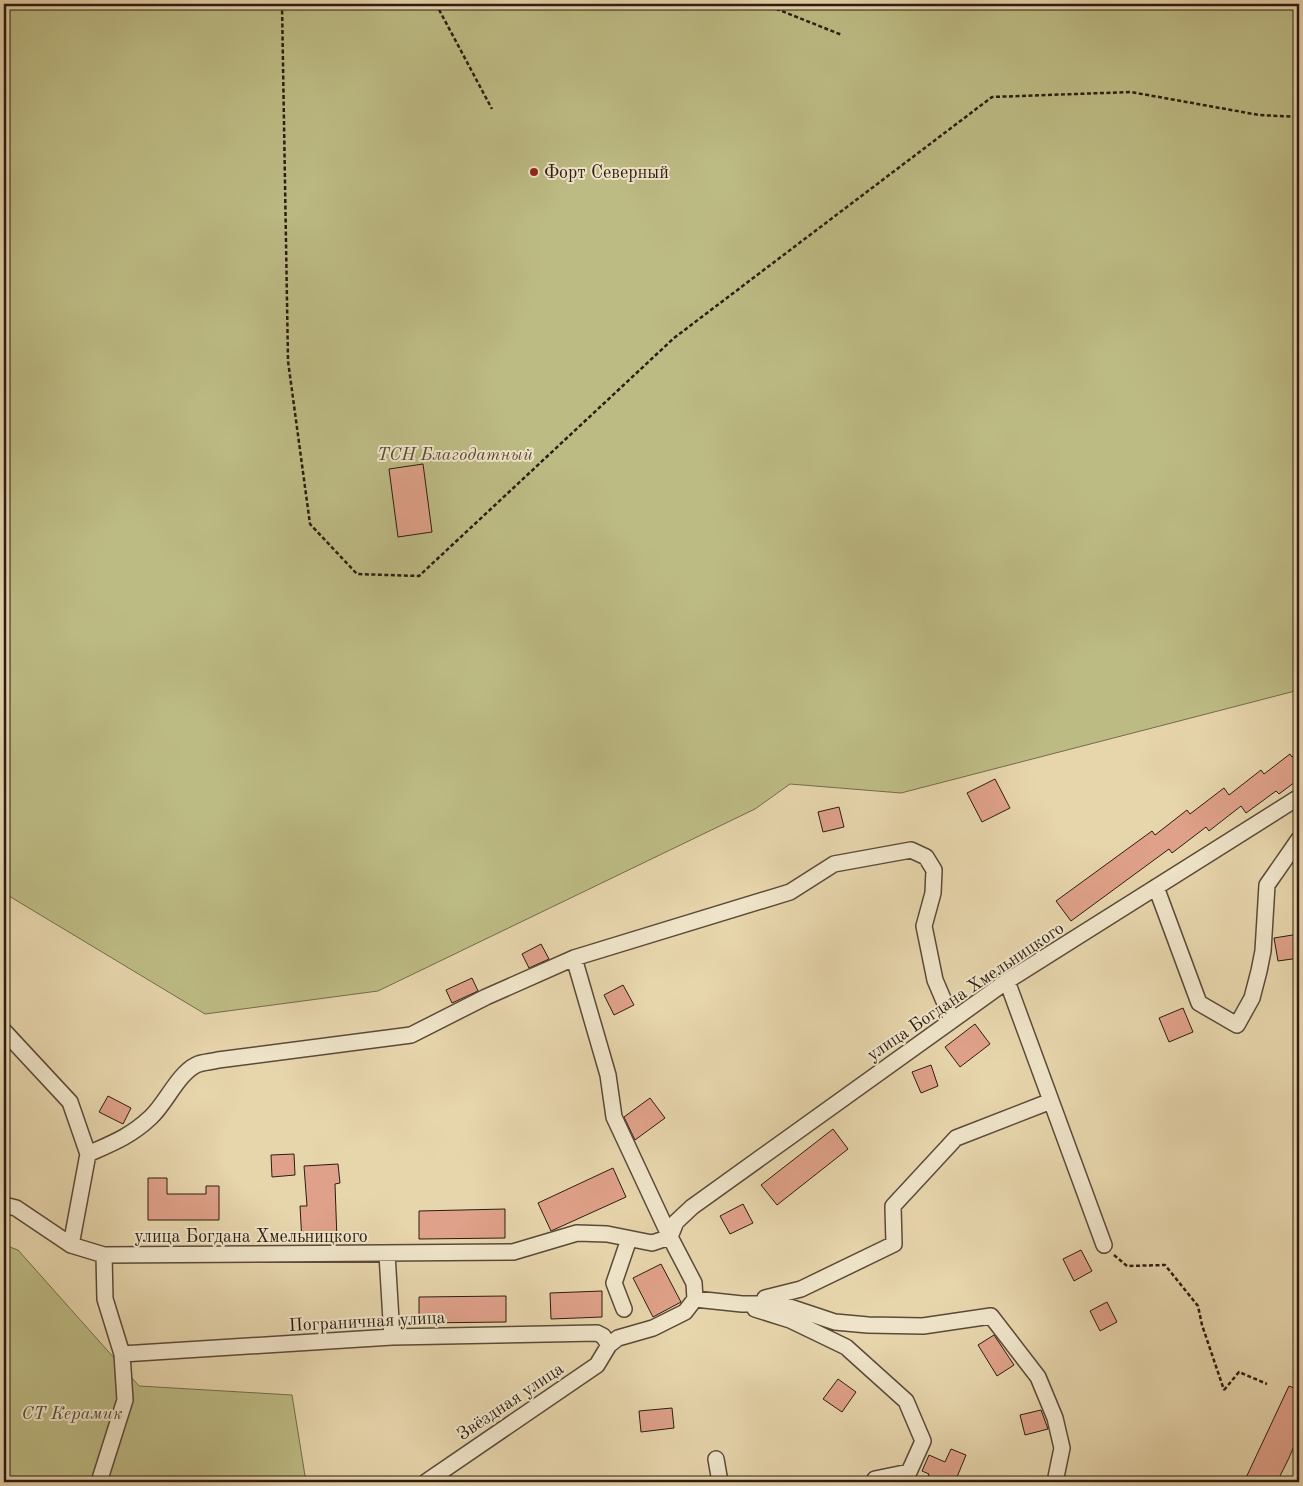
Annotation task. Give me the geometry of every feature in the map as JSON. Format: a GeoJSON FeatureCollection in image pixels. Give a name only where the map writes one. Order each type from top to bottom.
{"type":"FeatureCollection","features":[{"type":"Feature","properties":{"kind":"street","name":"улица Богдана Хмельницкого"},"geometry":{"type":"LineString","coordinates":[[670,1237],[676,1222],[692,1207],[1007,981],[1299,797]]}},
{"type":"Feature","properties":{"kind":"street"},"geometry":{"type":"LineString","coordinates":[[1156,887],[1199,1002],[1238,1025],[1252,998],[1259,971],[1263,951],[1267,885],[1299,839]]}},
{"type":"Feature","properties":{"kind":"street"},"geometry":{"type":"LineString","coordinates":[[88,1154],[124,1139],[152,1117],[175,1088],[184,1073],[197,1065],[218,1060],[411,1035],[486,997],[574,958],[790,892],[834,864],[911,850],[926,856],[934,870],[933,893],[924,926],[935,980],[952,1020]]}},
{"type":"Feature","properties":{"kind":"street"},"geometry":{"type":"LineString","coordinates":[[574,958],[608,1075],[614,1117],[670,1237],[694,1283],[695,1299],[685,1312],[653,1328],[618,1338],[609,1345]]}},
{"type":"Feature","properties":{"kind":"street"},"geometry":{"type":"LineString","coordinates":[[1007,981],[1104,1245]]}},
{"type":"Feature","properties":{"kind":"street"},"geometry":{"type":"LineString","coordinates":[[4,1031],[70,1102],[88,1154],[71,1245]]}},
{"type":"Feature","properties":{"kind":"street"},"geometry":{"type":"LineString","coordinates":[[742,1304],[801,1290],[894,1244],[893,1206],[956,1138],[1051,1101]]}},
{"type":"Feature","properties":{"kind":"street","name":"улица Богдана Хмельницкого"},"geometry":{"type":"LineString","coordinates":[[4,1205],[16,1208],[71,1245],[104,1255],[513,1252],[577,1233],[607,1234],[629,1239]]}},
{"type":"Feature","properties":{"kind":"street"},"geometry":{"type":"LineString","coordinates":[[624,1309],[614,1283],[629,1239],[652,1243],[670,1237]]}},
{"type":"Feature","properties":{"kind":"street"},"geometry":{"type":"LineString","coordinates":[[387,1254],[392,1337]]}},
{"type":"Feature","properties":{"kind":"street"},"geometry":{"type":"LineString","coordinates":[[99,1482],[125,1400],[122,1354],[105,1298],[104,1255]]}},
{"type":"Feature","properties":{"kind":"street"},"geometry":{"type":"LineString","coordinates":[[695,1299],[742,1304],[781,1304],[834,1322],[868,1325],[923,1326],[991,1316],[1038,1377],[1055,1418],[1062,1448],[1055,1482]]}},
{"type":"Feature","properties":{"kind":"street"},"geometry":{"type":"LineString","coordinates":[[742,1304],[790,1320],[846,1347],[906,1401],[923,1441],[909,1472],[875,1479]]}},
{"type":"Feature","properties":{"kind":"street","name":"Пограничная улица"},"geometry":{"type":"LineString","coordinates":[[122,1354],[392,1337],[597,1333],[603,1336],[609,1345]]}},
{"type":"Feature","properties":{"kind":"street","name":"Звёздная улица"},"geometry":{"type":"LineString","coordinates":[[426,1482],[596,1364],[609,1345]]}},
{"type":"Feature","properties":{"kind":"street"},"geometry":{"type":"LineString","coordinates":[[716,1458],[720,1482]]}},
{"type":"Feature","properties":{"kind":"path"},"geometry":{"type":"LineString","coordinates":[[282,4],[288,351],[291,380],[310,524],[357,574],[419,576],[674,338],[992,97],[1131,92],[1259,115],[1299,117]]}},
{"type":"Feature","properties":{"kind":"path"},"geometry":{"type":"LineString","coordinates":[[436,4],[492,109]]}},
{"type":"Feature","properties":{"kind":"path"},"geometry":{"type":"LineString","coordinates":[[764,4],[842,35]]}},
{"type":"Feature","properties":{"kind":"path"},"geometry":{"type":"LineString","coordinates":[[1104,1245],[1127,1266],[1165,1264],[1198,1306],[1202,1325],[1224,1390],[1239,1372],[1267,1384]]}},
{"type":"Feature","properties":{"kind":"green space","name":"ТСН Благодатный"},"geometry":{"type":"Polygon","coordinates":[[[4,4],[1299,4],[1299,690],[901,793],[790,784],[755,809],[378,991],[205,1014],[4,893],[4,4]]]}},
{"type":"Feature","properties":{"kind":"green space","name":"СТ Керамик"},"geometry":{"type":"Polygon","coordinates":[[[4,1245],[18,1250],[139,1386],[292,1395],[306,1482],[4,1482],[4,1245]]]}},
{"type":"Feature","properties":{"kind":"building"},"geometry":{"type":"Polygon","coordinates":[[[423,464],[432,532],[398,537],[389,469],[423,464]]]}},
{"type":"Feature","properties":{"kind":"building"},"geometry":{"type":"Polygon","coordinates":[[[1299,751],[1299,779],[1279,794],[1276,791],[1246,813],[1241,806],[1209,831],[1206,827],[1172,853],[1169,849],[1071,921],[1056,901],[1152,831],[1155,835],[1187,810],[1190,814],[1224,788],[1229,795],[1261,770],[1264,774],[1290,754],[1292,757],[1299,751]]]}},
{"type":"Feature","properties":{"kind":"building"},"geometry":{"type":"Polygon","coordinates":[[[995,779],[1010,808],[982,822],[967,793],[995,779]]]}},
{"type":"Feature","properties":{"kind":"building"},"geometry":{"type":"Polygon","coordinates":[[[839,807],[844,827],[823,832],[818,812],[839,807]]]}},
{"type":"Feature","properties":{"kind":"building"},"geometry":{"type":"Polygon","coordinates":[[[1299,934],[1299,958],[1278,961],[1274,938],[1299,934]]]}},
{"type":"Feature","properties":{"kind":"building"},"geometry":{"type":"Polygon","coordinates":[[[541,944],[549,959],[529,968],[522,954],[541,944]]]}},
{"type":"Feature","properties":{"kind":"building"},"geometry":{"type":"Polygon","coordinates":[[[472,978],[478,991],[452,1003],[446,990],[472,978]]]}},
{"type":"Feature","properties":{"kind":"building"},"geometry":{"type":"Polygon","coordinates":[[[623,985],[634,1005],[614,1015],[604,995],[623,985]]]}},
{"type":"Feature","properties":{"kind":"building"},"geometry":{"type":"Polygon","coordinates":[[[1183,1008],[1193,1032],[1169,1042],[1159,1018],[1183,1008]]]}},
{"type":"Feature","properties":{"kind":"building"},"geometry":{"type":"Polygon","coordinates":[[[975,1024],[990,1044],[960,1067],[945,1047],[975,1024]]]}},
{"type":"Feature","properties":{"kind":"building"},"geometry":{"type":"Polygon","coordinates":[[[931,1065],[938,1086],[921,1093],[912,1072],[931,1065]]]}},
{"type":"Feature","properties":{"kind":"building"},"geometry":{"type":"Polygon","coordinates":[[[108,1096],[131,1108],[123,1124],[99,1112],[108,1096]]]}},
{"type":"Feature","properties":{"kind":"building"},"geometry":{"type":"Polygon","coordinates":[[[650,1098],[665,1118],[635,1140],[624,1117],[650,1098]]]}},
{"type":"Feature","properties":{"kind":"building"},"geometry":{"type":"Polygon","coordinates":[[[833,1129],[848,1149],[777,1205],[761,1185],[833,1129]]]}},
{"type":"Feature","properties":{"kind":"building"},"geometry":{"type":"Polygon","coordinates":[[[294,1154],[295,1175],[272,1177],[271,1155],[294,1154]]]}},
{"type":"Feature","properties":{"kind":"building"},"geometry":{"type":"Polygon","coordinates":[[[338,1164],[340,1183],[335,1184],[337,1240],[302,1242],[300,1206],[307,1206],[304,1166],[338,1164]]]}},
{"type":"Feature","properties":{"kind":"building"},"geometry":{"type":"Polygon","coordinates":[[[613,1168],[626,1197],[551,1231],[538,1203],[613,1168]]]}},
{"type":"Feature","properties":{"kind":"building"},"geometry":{"type":"Polygon","coordinates":[[[148,1178],[167,1178],[167,1194],[206,1194],[206,1186],[219,1186],[219,1220],[148,1220],[148,1178]]]}},
{"type":"Feature","properties":{"kind":"building"},"geometry":{"type":"Polygon","coordinates":[[[743,1204],[753,1223],[730,1234],[720,1216],[743,1204]]]}},
{"type":"Feature","properties":{"kind":"building"},"geometry":{"type":"Polygon","coordinates":[[[505,1209],[505,1238],[419,1239],[419,1211],[505,1209]]]}},
{"type":"Feature","properties":{"kind":"building"},"geometry":{"type":"Polygon","coordinates":[[[1081,1250],[1092,1271],[1074,1281],[1063,1259],[1081,1250]]]}},
{"type":"Feature","properties":{"kind":"building"},"geometry":{"type":"Polygon","coordinates":[[[661,1264],[681,1302],[653,1317],[633,1278],[661,1264]]]}},
{"type":"Feature","properties":{"kind":"building"},"geometry":{"type":"Polygon","coordinates":[[[602,1291],[602,1317],[551,1319],[550,1293],[602,1291]]]}},
{"type":"Feature","properties":{"kind":"building"},"geometry":{"type":"Polygon","coordinates":[[[506,1296],[506,1322],[419,1323],[419,1297],[506,1296]]]}},
{"type":"Feature","properties":{"kind":"building"},"geometry":{"type":"Polygon","coordinates":[[[1107,1302],[1117,1322],[1100,1331],[1090,1311],[1107,1302]]]}},
{"type":"Feature","properties":{"kind":"building"},"geometry":{"type":"Polygon","coordinates":[[[994,1335],[1014,1365],[997,1376],[978,1345],[994,1335]]]}},
{"type":"Feature","properties":{"kind":"building"},"geometry":{"type":"Polygon","coordinates":[[[838,1379],[856,1392],[842,1412],[823,1399],[838,1379]]]}},
{"type":"Feature","properties":{"kind":"building"},"geometry":{"type":"Polygon","coordinates":[[[1289,1386],[1299,1390],[1299,1434],[1289,1458],[1277,1482],[1244,1482],[1289,1386]]]}},
{"type":"Feature","properties":{"kind":"building"},"geometry":{"type":"Polygon","coordinates":[[[672,1408],[674,1428],[641,1432],[639,1411],[672,1408]]]}},
{"type":"Feature","properties":{"kind":"building"},"geometry":{"type":"Polygon","coordinates":[[[1041,1410],[1048,1429],[1025,1435],[1020,1415],[1041,1410]]]}},
{"type":"Feature","properties":{"kind":"building"},"geometry":{"type":"Polygon","coordinates":[[[951,1449],[966,1455],[955,1482],[926,1482],[929,1474],[922,1471],[929,1455],[945,1462],[951,1449]]]}},
{"type":"Feature","properties":{"kind":"place","name":"Форт Северный"},"geometry":{"type":"Point","coordinates":[534,172]}}]}
